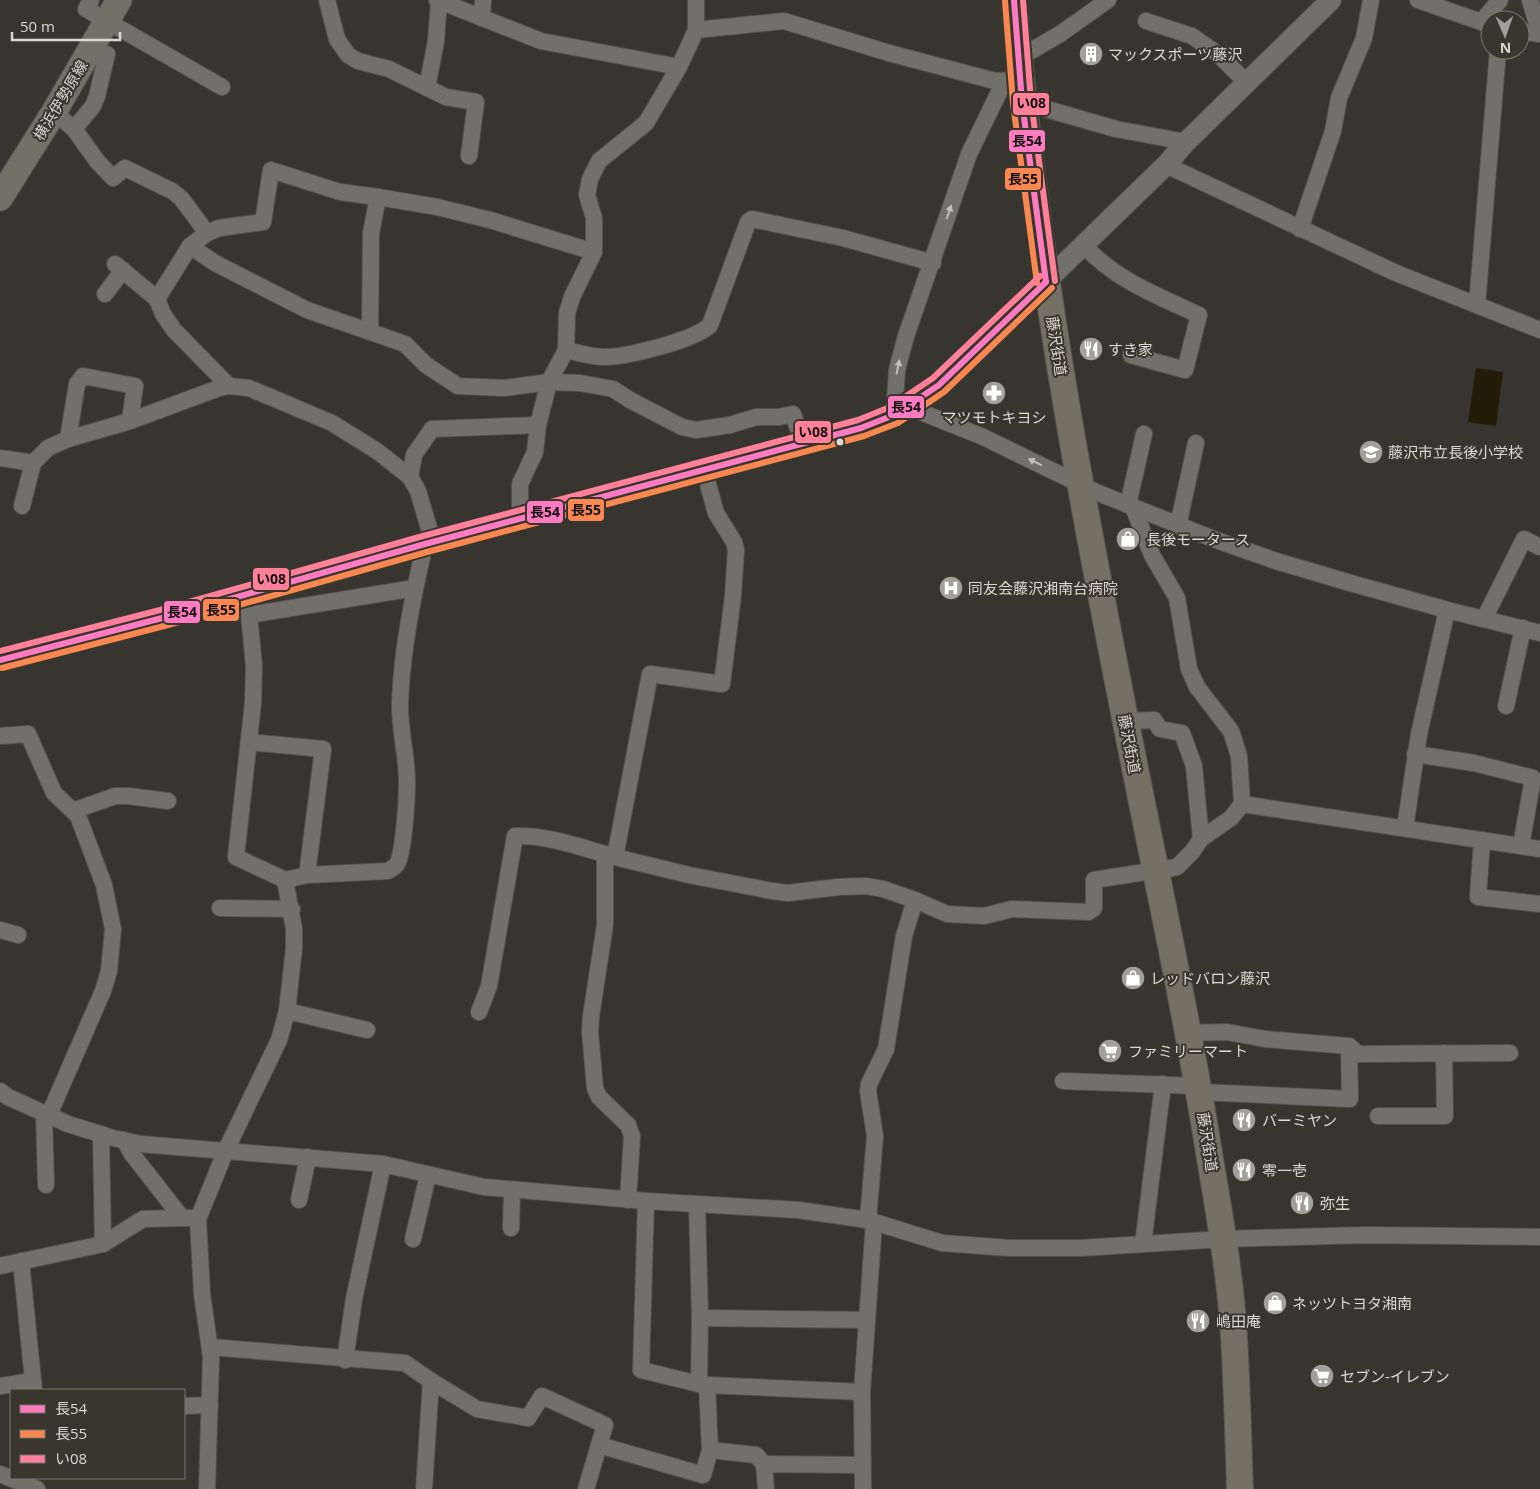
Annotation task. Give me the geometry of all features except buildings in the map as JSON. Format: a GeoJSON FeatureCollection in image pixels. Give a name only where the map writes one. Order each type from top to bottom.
{"type":"FeatureCollection","features":[{"type":"Feature","properties":{"kind":"highway","name":"藤沢街道"},"geometry":{"type":"LineString","coordinates":[[1014,0],[1017,81],[1046,282],[1079,483],[1199,1089],[1223,1239],[1233,1321],[1240,1489]]}},
{"type":"Feature","properties":{"kind":"main road","name":"横浜伊勢原線"},"geometry":{"type":"LineString","coordinates":[[0,198],[54,112],[118,0]]}},
{"type":"Feature","properties":{"kind":"street"},"geometry":{"type":"LineString","coordinates":[[91,0],[86,9],[222,87]]}},
{"type":"Feature","properties":{"kind":"street"},"geometry":{"type":"LineString","coordinates":[[327,0],[337,39],[348,55],[358,61],[389,69],[446,97],[476,102],[468,156]]}},
{"type":"Feature","properties":{"kind":"street"},"geometry":{"type":"LineString","coordinates":[[427,88],[436,41],[438,0],[541,40],[679,67]]}},
{"type":"Feature","properties":{"kind":"street"},"geometry":{"type":"LineString","coordinates":[[482,18],[483,0]]}},
{"type":"Feature","properties":{"kind":"street"},"geometry":{"type":"LineString","coordinates":[[520,520],[520,484],[535,452],[538,425],[549,382],[566,350],[567,313],[572,297],[594,252],[594,218],[587,195],[590,179],[599,161],[646,123],[679,67],[696,30],[696,0]]}},
{"type":"Feature","properties":{"kind":"street"},"geometry":{"type":"LineString","coordinates":[[901,411],[897,370],[906,336],[933,263],[969,154],[1000,90],[1017,81],[1060,34],[1108,0]]}},
{"type":"Feature","properties":{"kind":"street"},"geometry":{"type":"LineString","coordinates":[[0,660],[861,428],[901,411],[939,385],[1166,165],[1186,142],[1331,0]]}},
{"type":"Feature","properties":{"kind":"street"},"geometry":{"type":"LineString","coordinates":[[1300,229],[1333,131],[1339,98],[1364,38],[1371,0]]}},
{"type":"Feature","properties":{"kind":"street"},"geometry":{"type":"LineString","coordinates":[[1418,0],[1480,22]]}},
{"type":"Feature","properties":{"kind":"street"},"geometry":{"type":"LineString","coordinates":[[1530,0],[1540,34]]}},
{"type":"Feature","properties":{"kind":"street"},"geometry":{"type":"LineString","coordinates":[[696,30],[784,21],[888,53],[996,81],[1017,81],[1116,129],[1186,142]]}},
{"type":"Feature","properties":{"kind":"street"},"geometry":{"type":"LineString","coordinates":[[1146,21],[1192,36],[1219,55],[1247,83]]}},
{"type":"Feature","properties":{"kind":"street"},"geometry":{"type":"LineString","coordinates":[[74,129],[93,106],[106,54]]}},
{"type":"Feature","properties":{"kind":"street"},"geometry":{"type":"LineString","coordinates":[[1477,305],[1497,60]]}},
{"type":"Feature","properties":{"kind":"street"},"geometry":{"type":"LineString","coordinates":[[54,112],[74,129],[97,161],[113,178],[125,168],[172,191],[186,203],[206,233]]}},
{"type":"Feature","properties":{"kind":"street"},"geometry":{"type":"LineString","coordinates":[[1166,165],[1396,273],[1540,330]]}},
{"type":"Feature","properties":{"kind":"street"},"geometry":{"type":"LineString","coordinates":[[157,299],[190,246],[206,233],[219,228],[263,222],[271,170],[340,192],[437,207],[490,220],[594,252]]}},
{"type":"Feature","properties":{"kind":"street"},"geometry":{"type":"LineString","coordinates":[[370,331],[371,233],[378,197]]}},
{"type":"Feature","properties":{"kind":"street"},"geometry":{"type":"LineString","coordinates":[[566,350],[606,357],[629,354],[679,340],[706,329],[710,326],[748,222],[752,220],[843,238],[933,263]]}},
{"type":"Feature","properties":{"kind":"street"},"geometry":{"type":"LineString","coordinates":[[1083,244],[1095,258],[1132,284],[1199,315],[1185,370],[1132,355]]}},
{"type":"Feature","properties":{"kind":"street"},"geometry":{"type":"LineString","coordinates":[[190,246],[215,263],[307,310],[405,344],[426,365],[458,386],[504,388],[549,382],[580,383],[613,389],[682,427],[696,430],[756,417],[778,417],[793,414],[803,444]]}},
{"type":"Feature","properties":{"kind":"street"},"geometry":{"type":"LineString","coordinates":[[105,294],[119,267],[157,299],[163,314],[174,330],[229,386]]}},
{"type":"Feature","properties":{"kind":"street"},"geometry":{"type":"LineString","coordinates":[[68,439],[77,384],[82,376],[135,386],[130,420]]}},
{"type":"Feature","properties":{"kind":"street"},"geometry":{"type":"LineString","coordinates":[[22,506],[34,463],[48,448],[68,439],[229,386],[249,388],[332,423],[377,451],[410,477],[418,492],[429,543],[415,588],[402,678],[400,704],[407,781],[404,830],[398,863],[388,871],[307,875],[285,880],[236,857],[253,703],[254,666],[247,594]]}},
{"type":"Feature","properties":{"kind":"street"},"geometry":{"type":"LineString","coordinates":[[901,411],[982,436],[1096,492],[1178,526],[1276,561],[1448,610],[1540,633]]}},
{"type":"Feature","properties":{"kind":"street"},"geometry":{"type":"LineString","coordinates":[[410,477],[414,455],[432,429],[538,425]]}},
{"type":"Feature","properties":{"kind":"street"},"geometry":{"type":"LineString","coordinates":[[479,1012],[489,986],[515,836],[552,839],[610,856],[689,875],[772,891],[788,893],[838,887],[866,886],[883,889],[915,900],[947,914],[984,916],[1012,909],[1089,912],[1094,908],[1094,880],[1177,867],[1192,852],[1200,839],[1231,818],[1242,804],[1239,756],[1231,731],[1197,687],[1189,669],[1177,598],[1152,555],[1130,506],[1144,434]]}},
{"type":"Feature","properties":{"kind":"street"},"geometry":{"type":"LineString","coordinates":[[1178,526],[1196,443]]}},
{"type":"Feature","properties":{"kind":"street"},"geometry":{"type":"LineString","coordinates":[[0,458],[34,463]]}},
{"type":"Feature","properties":{"kind":"street"},"geometry":{"type":"LineString","coordinates":[[628,1200],[632,1136],[628,1125],[599,1098],[595,1088],[590,1016],[605,924],[610,856],[650,674],[722,684],[733,596],[736,550],[734,542],[716,513],[704,470]]}},
{"type":"Feature","properties":{"kind":"street"},"geometry":{"type":"LineString","coordinates":[[1484,619],[1524,539],[1540,546]]}},
{"type":"Feature","properties":{"kind":"street"},"geometry":{"type":"LineString","coordinates":[[249,615],[415,588]]}},
{"type":"Feature","properties":{"kind":"street"},"geometry":{"type":"LineString","coordinates":[[1406,828],[1415,754],[1448,610]]}},
{"type":"Feature","properties":{"kind":"street"},"geometry":{"type":"LineString","coordinates":[[1506,706],[1523,628]]}},
{"type":"Feature","properties":{"kind":"street"},"geometry":{"type":"LineString","coordinates":[[1126,721],[1154,720],[1160,729],[1182,733],[1194,766],[1200,839]]}},
{"type":"Feature","properties":{"kind":"street"},"geometry":{"type":"LineString","coordinates":[[0,736],[28,734],[54,793],[78,816],[104,885],[113,929],[109,971],[103,991],[46,1114],[46,1185]]}},
{"type":"Feature","properties":{"kind":"street"},"geometry":{"type":"LineString","coordinates":[[249,742],[323,749],[307,875]]}},
{"type":"Feature","properties":{"kind":"street"},"geometry":{"type":"LineString","coordinates":[[1415,754],[1474,763],[1533,778],[1521,846]]}},
{"type":"Feature","properties":{"kind":"street"},"geometry":{"type":"LineString","coordinates":[[73,811],[115,796],[168,801]]}},
{"type":"Feature","properties":{"kind":"street"},"geometry":{"type":"LineString","coordinates":[[1242,804],[1540,849]]}},
{"type":"Feature","properties":{"kind":"street"},"geometry":{"type":"LineString","coordinates":[[1482,840],[1478,897],[1540,904]]}},
{"type":"Feature","properties":{"kind":"street"},"geometry":{"type":"LineString","coordinates":[[190,1218],[226,1150],[279,1040],[287,1011],[294,948],[292,909],[285,880]]}},
{"type":"Feature","properties":{"kind":"street"},"geometry":{"type":"LineString","coordinates":[[862,1489],[862,1392],[875,1136],[868,1091],[869,1084],[886,1049],[904,936],[915,900]]}},
{"type":"Feature","properties":{"kind":"street"},"geometry":{"type":"LineString","coordinates":[[220,908],[292,909]]}},
{"type":"Feature","properties":{"kind":"street"},"geometry":{"type":"LineString","coordinates":[[0,930],[18,934]]}},
{"type":"Feature","properties":{"kind":"street"},"geometry":{"type":"LineString","coordinates":[[287,1011],[367,1030]]}},
{"type":"Feature","properties":{"kind":"street"},"geometry":{"type":"LineString","coordinates":[[1188,1033],[1227,1032],[1265,1039],[1349,1046],[1358,1054],[1510,1052]]}},
{"type":"Feature","properties":{"kind":"street"},"geometry":{"type":"LineString","coordinates":[[1063,1080],[1163,1084],[1199,1089],[1350,1099],[1349,1046]]}},
{"type":"Feature","properties":{"kind":"street"},"geometry":{"type":"LineString","coordinates":[[1378,1116],[1445,1116],[1444,1053]]}},
{"type":"Feature","properties":{"kind":"street"},"geometry":{"type":"LineString","coordinates":[[1143,1244],[1163,1084]]}},
{"type":"Feature","properties":{"kind":"street"},"geometry":{"type":"LineString","coordinates":[[0,1091],[8,1097],[68,1124],[141,1144],[383,1164],[484,1188],[628,1200],[798,1210],[871,1221],[942,1243],[1009,1248],[1081,1248],[1223,1239],[1365,1235],[1540,1237]]}},
{"type":"Feature","properties":{"kind":"street"},"geometry":{"type":"LineString","coordinates":[[102,1134],[103,1244]]}},
{"type":"Feature","properties":{"kind":"street"},"geometry":{"type":"LineString","coordinates":[[124,1140],[132,1154],[190,1218],[211,1357],[207,1489]]}},
{"type":"Feature","properties":{"kind":"street"},"geometry":{"type":"LineString","coordinates":[[299,1200],[308,1157]]}},
{"type":"Feature","properties":{"kind":"street"},"geometry":{"type":"LineString","coordinates":[[345,1360],[354,1299],[383,1164]]}},
{"type":"Feature","properties":{"kind":"street"},"geometry":{"type":"LineString","coordinates":[[413,1239],[428,1175]]}},
{"type":"Feature","properties":{"kind":"street"},"geometry":{"type":"LineString","coordinates":[[511,1228],[512,1190]]}},
{"type":"Feature","properties":{"kind":"street"},"geometry":{"type":"LineString","coordinates":[[646,1201],[641,1370],[703,1385],[862,1392]]}},
{"type":"Feature","properties":{"kind":"street"},"geometry":{"type":"LineString","coordinates":[[599,1445],[703,1475],[710,1450],[703,1385],[697,1204]]}},
{"type":"Feature","properties":{"kind":"street"},"geometry":{"type":"LineString","coordinates":[[0,1266],[103,1244],[143,1219],[190,1218]]}},
{"type":"Feature","properties":{"kind":"street"},"geometry":{"type":"LineString","coordinates":[[0,1386],[33,1386],[21,1261]]}},
{"type":"Feature","properties":{"kind":"street"},"geometry":{"type":"LineString","coordinates":[[700,1318],[867,1320]]}},
{"type":"Feature","properties":{"kind":"street"},"geometry":{"type":"LineString","coordinates":[[210,1347],[345,1360],[406,1363],[431,1381],[477,1409],[528,1418],[542,1396],[605,1425],[586,1489]]}},
{"type":"Feature","properties":{"kind":"street"},"geometry":{"type":"LineString","coordinates":[[424,1489],[431,1381]]}},
{"type":"Feature","properties":{"kind":"street"},"geometry":{"type":"LineString","coordinates":[[185,1406],[210,1405]]}},
{"type":"Feature","properties":{"kind":"street"},"geometry":{"type":"LineString","coordinates":[[710,1450],[756,1455],[764,1464],[766,1489]]}},
{"type":"Feature","properties":{"kind":"street"},"geometry":{"type":"LineString","coordinates":[[764,1464],[861,1465]]}},
{"type":"Feature","properties":{"kind":"street"},"geometry":{"type":"LineString","coordinates":[[17,1479],[37,1489]]}},
{"type":"Feature","properties":{"kind":"shaded area"},"geometry":{"type":"Polygon","coordinates":[[[1476,368],[1503,372],[1496,426],[1468,422],[1476,368]]]}},
{"type":"Feature","properties":{"kind":"transit line","name":"長54"},"geometry":{"type":"LineString","coordinates":[[1014,0],[1022,102],[1046,282]]}},
{"type":"Feature","properties":{"kind":"transit line","name":"い08"},"geometry":{"type":"LineString","coordinates":[[1023,0],[1031,101],[1055,281]]}},
{"type":"Feature","properties":{"kind":"transit line","name":"長55"},"geometry":{"type":"LineString","coordinates":[[1005,1],[1013,103],[1037,283]]}},
{"type":"Feature","properties":{"kind":"transit line","name":"い08"},"geometry":{"type":"LineString","coordinates":[[0,651],[164,609],[423,536],[858,420],[890,407],[933,378],[1040,276]]}},
{"type":"Feature","properties":{"kind":"transit line","name":"長54"},"geometry":{"type":"LineString","coordinates":[[0,660],[166,617],[425,544],[861,428],[894,415],[939,385],[1046,282]]}},
{"type":"Feature","properties":{"kind":"transit line","name":"長55"},"geometry":{"type":"LineString","coordinates":[[2,668],[168,625],[427,552],[864,436],[898,423],[944,392],[1052,288]]}},
{"type":"Feature","properties":{"kind":"place","name":"マックスポーツ藤沢"},"geometry":{"type":"Point","coordinates":[1091,54]}},
{"type":"Feature","properties":{"kind":"place","name":"すき家"},"geometry":{"type":"Point","coordinates":[1091,349]}},
{"type":"Feature","properties":{"kind":"place","name":"マツモトキヨシ"},"geometry":{"type":"Point","coordinates":[994,393]}},
{"type":"Feature","properties":{"kind":"place","name":"藤沢市立長後小学校"},"geometry":{"type":"Point","coordinates":[1371,452]}},
{"type":"Feature","properties":{"kind":"place","name":"長後モータース"},"geometry":{"type":"Point","coordinates":[1128,539]}},
{"type":"Feature","properties":{"kind":"place","name":"同友会藤沢湘南台病院"},"geometry":{"type":"Point","coordinates":[951,588]}},
{"type":"Feature","properties":{"kind":"place","name":"レッドバロン藤沢"},"geometry":{"type":"Point","coordinates":[1133,978]}},
{"type":"Feature","properties":{"kind":"place","name":"ファミリーマート"},"geometry":{"type":"Point","coordinates":[1110,1051]}},
{"type":"Feature","properties":{"kind":"place","name":"バーミヤン"},"geometry":{"type":"Point","coordinates":[1244,1120]}},
{"type":"Feature","properties":{"kind":"place","name":"零一壱"},"geometry":{"type":"Point","coordinates":[1244,1170]}},
{"type":"Feature","properties":{"kind":"place","name":"弥生"},"geometry":{"type":"Point","coordinates":[1302,1203]}},
{"type":"Feature","properties":{"kind":"place","name":"ネッツトヨタ湘南"},"geometry":{"type":"Point","coordinates":[1275,1303]}},
{"type":"Feature","properties":{"kind":"place","name":"嶋田庵"},"geometry":{"type":"Point","coordinates":[1198,1321]}},
{"type":"Feature","properties":{"kind":"place","name":"セブン-イレブン"},"geometry":{"type":"Point","coordinates":[1322,1376]}}]}
